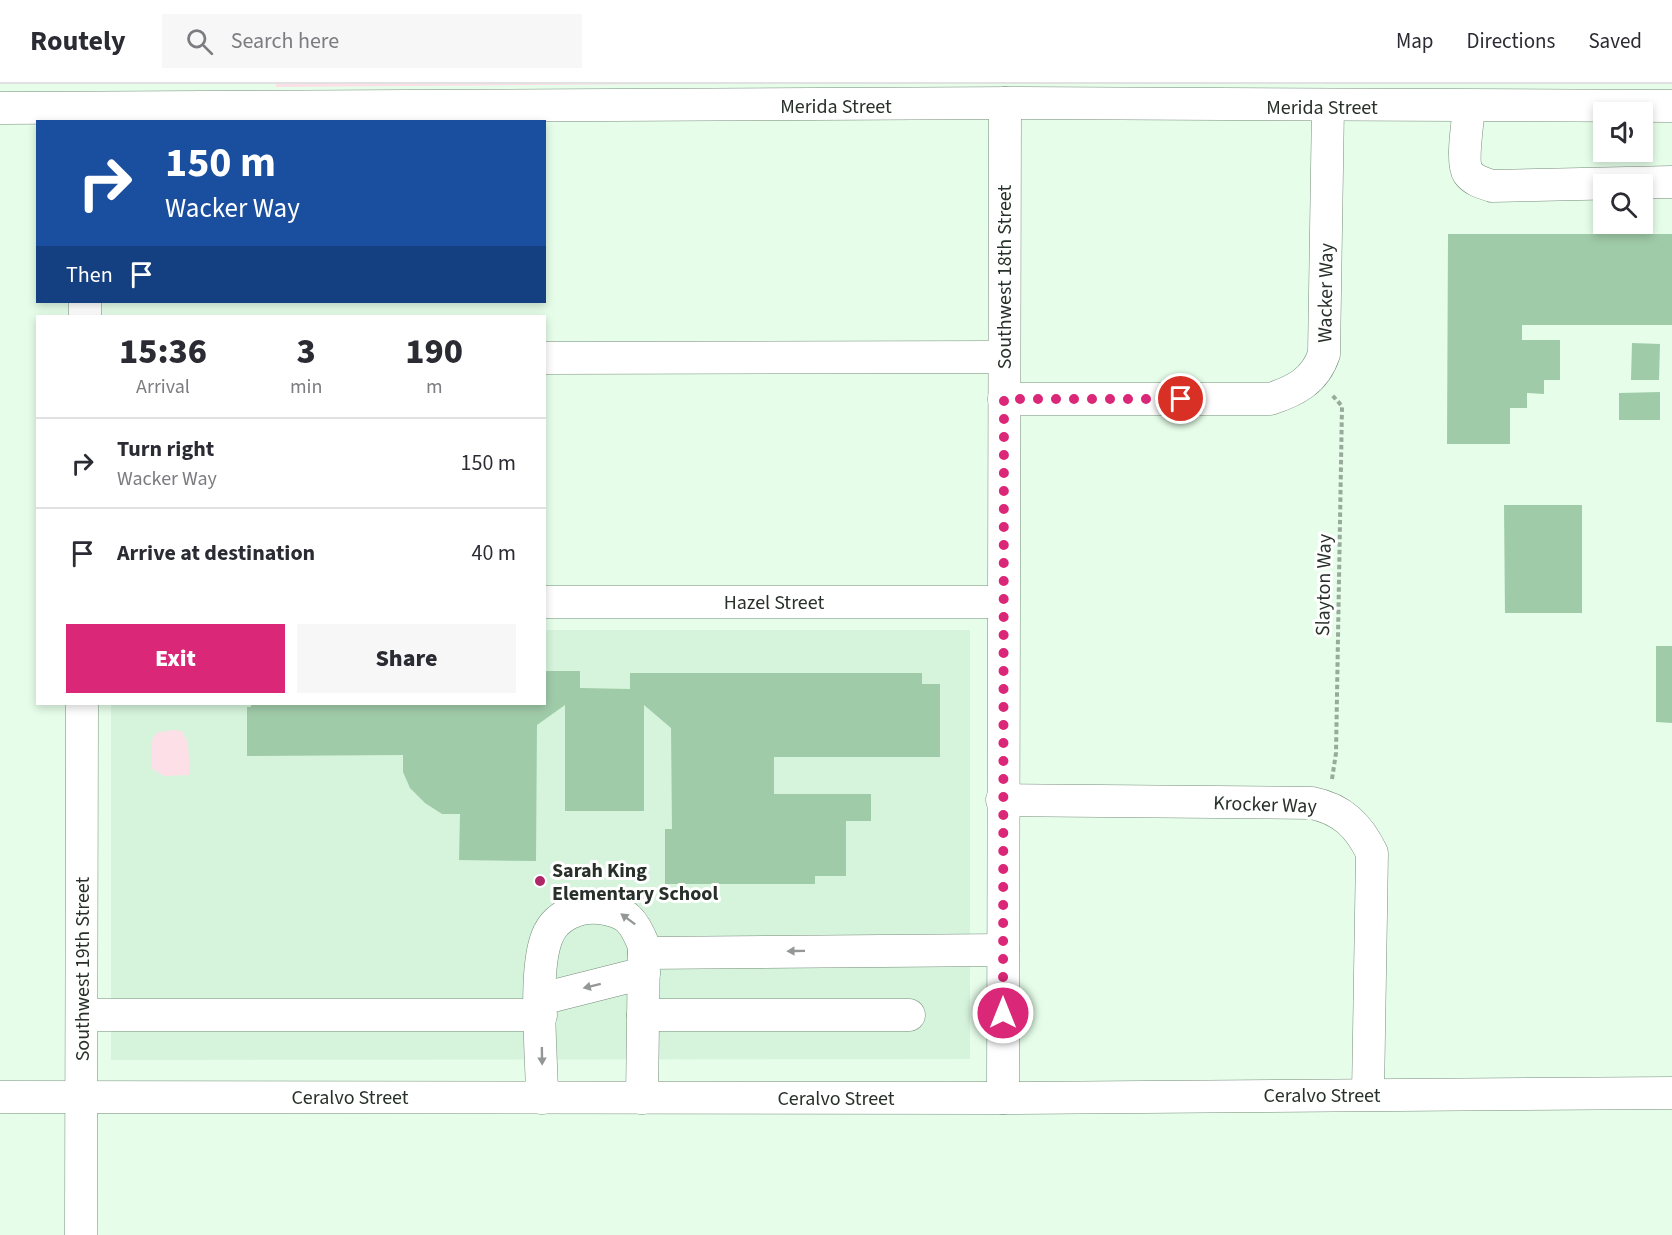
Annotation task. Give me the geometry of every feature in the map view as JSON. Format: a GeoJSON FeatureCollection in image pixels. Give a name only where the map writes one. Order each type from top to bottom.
{"type":"FeatureCollection","features":[{"type":"Feature","properties":{"kind":"street","name":"Merida Street"},"geometry":{"type":"LineString","coordinates":[[0,108],[85,104],[911,95],[1005,104],[1282,95],[1328,107],[1672,106]]}},
{"type":"Feature","properties":{"kind":"street","name":"Southwest 18th Street"},"geometry":{"type":"LineString","coordinates":[[1003,1098],[1005,104]]}},
{"type":"Feature","properties":{"kind":"street","name":"Wacker Way"},"geometry":{"type":"LineString","coordinates":[[1313,375],[1324,354],[1328,107]]}},
{"type":"Feature","properties":{"kind":"street"},"geometry":{"type":"LineString","coordinates":[[1469,107],[1467,172],[1477,181],[1492,186],[1672,182]]}},
{"type":"Feature","properties":{"kind":"street"},"geometry":{"type":"LineString","coordinates":[[546,358],[1004,357]]}},
{"type":"Feature","properties":{"kind":"street"},"geometry":{"type":"LineString","coordinates":[[1004,399],[1270,399],[1296,390],[1313,375]]}},
{"type":"Feature","properties":{"kind":"street","name":"Hazel Street"},"geometry":{"type":"LineString","coordinates":[[546,602],[1003,602]]}},
{"type":"Feature","properties":{"kind":"street","name":"Southwest 19th Street"},"geometry":{"type":"LineString","coordinates":[[81,1235],[82,705]]}},
{"type":"Feature","properties":{"kind":"street","name":"Krocker Way"},"geometry":{"type":"LineString","coordinates":[[1002,800],[1312,803],[1327,806],[1354,824],[1372,853],[1368,1094]]}},
{"type":"Feature","properties":{"kind":"street"},"geometry":{"type":"LineString","coordinates":[[542,1098],[541,958],[548,935],[563,915],[588,907],[616,910],[636,924],[644,963],[642,1098]]}},
{"type":"Feature","properties":{"kind":"street"},"geometry":{"type":"LineString","coordinates":[[82,1015],[541,1007],[644,963],[855,951],[1003,950]]}},
{"type":"Feature","properties":{"kind":"street"},"geometry":{"type":"LineString","coordinates":[[643,1015],[909,1015]]}},
{"type":"Feature","properties":{"kind":"street","name":"Ceralvo Street"},"geometry":{"type":"LineString","coordinates":[[0,1096],[1003,1098],[1672,1093]]}},
{"type":"Feature","properties":{"kind":"path","name":"Slayton Way"},"geometry":{"type":"LineString","coordinates":[[1313,375],[1342,406],[1336,753],[1327,806]]}},
{"type":"Feature","properties":{"kind":"shaded area"},"geometry":{"type":"Polygon","coordinates":[[[276,84],[672,84],[276,87],[276,84]]]}},
{"type":"Feature","properties":{"kind":"shaded area","name":"Sarah King Elementary School"},"geometry":{"type":"Polygon","coordinates":[[[546,630],[970,630],[970,1059],[111,1060],[111,705],[546,705],[546,630]]]}},
{"type":"Feature","properties":{"kind":"shaded area"},"geometry":{"type":"Polygon","coordinates":[[[182,731],[188,743],[190,775],[164,776],[151,768],[151,742],[156,733],[182,731]]]}},
{"type":"Feature","properties":{"kind":"building"},"geometry":{"type":"Polygon","coordinates":[[[1448,234],[1672,234],[1672,325],[1522,325],[1522,340],[1560,340],[1560,380],[1544,380],[1544,394],[1527,393],[1527,408],[1510,408],[1510,444],[1447,444],[1448,234]]]}},
{"type":"Feature","properties":{"kind":"building"},"geometry":{"type":"Polygon","coordinates":[[[1632,343],[1660,344],[1659,380],[1631,380],[1632,343]]]}},
{"type":"Feature","properties":{"kind":"building"},"geometry":{"type":"Polygon","coordinates":[[[1660,392],[1660,420],[1619,420],[1619,393],[1660,392]]]}},
{"type":"Feature","properties":{"kind":"building"},"geometry":{"type":"Polygon","coordinates":[[[1504,505],[1582,505],[1582,613],[1505,613],[1504,505]]]}},
{"type":"Feature","properties":{"kind":"building"},"geometry":{"type":"Polygon","coordinates":[[[1656,646],[1672,646],[1672,723],[1656,722],[1656,646]]]}},
{"type":"Feature","properties":{"kind":"building"},"geometry":{"type":"Polygon","coordinates":[[[546,671],[580,671],[580,688],[630,689],[630,673],[922,673],[922,684],[940,684],[940,757],[774,757],[774,794],[871,794],[871,821],[846,821],[846,876],[815,876],[815,884],[665,884],[665,829],[672,829],[671,728],[644,705],[644,811],[565,811],[565,705],[537,725],[536,861],[459,860],[460,814],[442,814],[425,803],[410,788],[403,772],[403,755],[247,756],[247,707],[251,705],[546,705],[546,671]]]}},
{"type":"Feature","properties":{"kind":"place","name":"Sarah King Elementary School"},"geometry":{"type":"Point","coordinates":[540,881]}},
{"type":"Feature","properties":{"kind":"route"},"geometry":{"type":"LineString","coordinates":[[1003,1013],[1004,399],[1181,399]]}}]}
